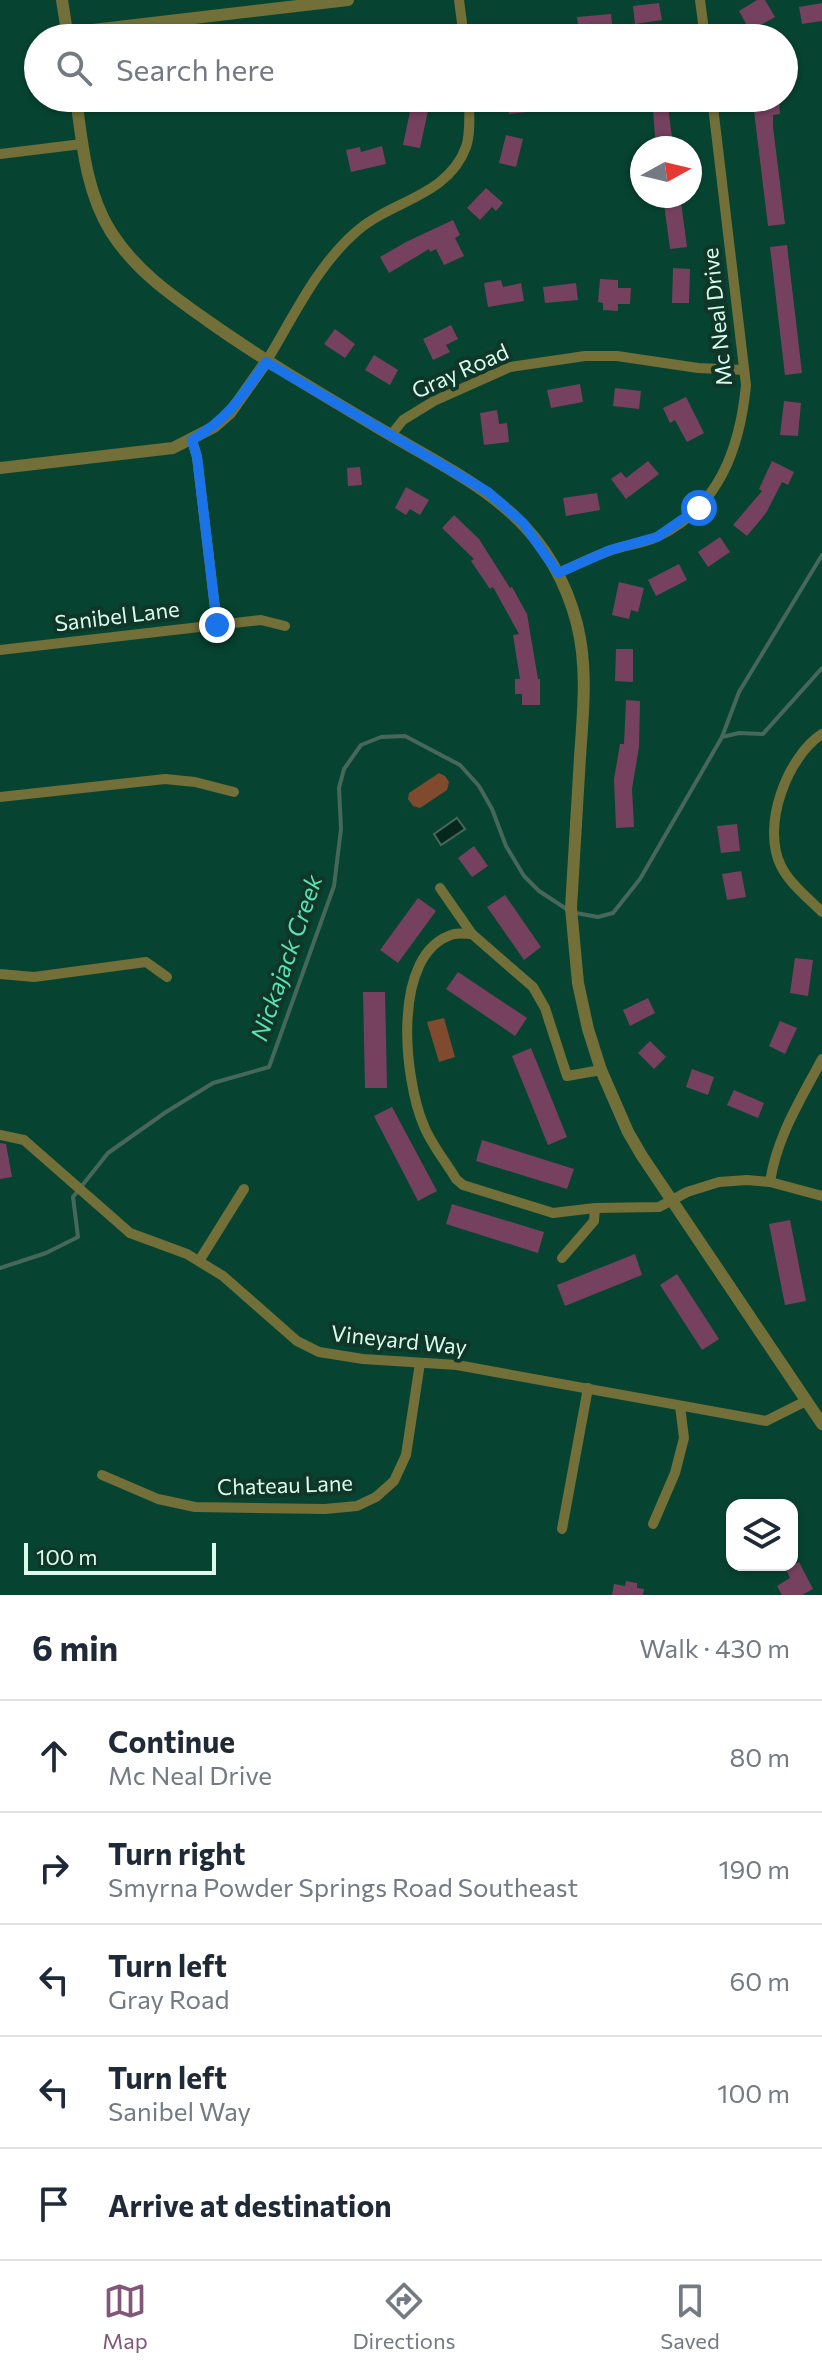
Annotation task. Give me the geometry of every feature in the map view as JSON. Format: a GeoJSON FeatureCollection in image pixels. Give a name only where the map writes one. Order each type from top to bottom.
{"type":"FeatureCollection","features":[{"type":"Feature","properties":{"kind":"street"},"geometry":{"type":"LineString","coordinates":[[62,0],[66,24]]}},
{"type":"Feature","properties":{"kind":"street"},"geometry":{"type":"LineString","coordinates":[[161,24],[348,0]]}},
{"type":"Feature","properties":{"kind":"street"},"geometry":{"type":"LineString","coordinates":[[459,0],[462,24]]}},
{"type":"Feature","properties":{"kind":"street"},"geometry":{"type":"LineString","coordinates":[[700,0],[703,24]]}},
{"type":"Feature","properties":{"kind":"street"},"geometry":{"type":"LineString","coordinates":[[78,112],[82,144],[97,204],[135,264],[158,286],[266,362],[466,477],[506,506],[530,533],[558,573],[577,624],[584,665],[572,938],[578,983],[601,1070],[628,1132],[822,1424]]}},
{"type":"Feature","properties":{"kind":"street"},"geometry":{"type":"LineString","coordinates":[[0,468],[173,448],[214,427],[230,413],[266,362],[328,262],[357,231],[445,181],[466,146],[468,112]]}},
{"type":"Feature","properties":{"kind":"street","name":"Mc Neal Drive"},"geometry":{"type":"LineString","coordinates":[[558,573],[610,550],[657,537],[699,508],[734,452],[743,418],[746,385],[714,112]]}},
{"type":"Feature","properties":{"kind":"street"},"geometry":{"type":"LineString","coordinates":[[0,154],[82,144]]}},
{"type":"Feature","properties":{"kind":"street","name":"Gray Road"},"geometry":{"type":"LineString","coordinates":[[391,435],[403,420],[434,401],[510,367],[585,356],[617,356],[698,368],[744,370]]}},
{"type":"Feature","properties":{"kind":"street"},"geometry":{"type":"LineString","coordinates":[[192,440],[197,457],[217,625]]}},
{"type":"Feature","properties":{"kind":"street","name":"Sanibel Lane"},"geometry":{"type":"LineString","coordinates":[[0,650],[261,620],[285,626]]}},
{"type":"Feature","properties":{"kind":"street"},"geometry":{"type":"LineString","coordinates":[[822,734],[799,754],[791,770],[779,803],[774,835],[782,869],[822,912]]}},
{"type":"Feature","properties":{"kind":"street"},"geometry":{"type":"LineString","coordinates":[[0,797],[165,779],[195,782],[234,792]]}},
{"type":"Feature","properties":{"kind":"street"},"geometry":{"type":"LineString","coordinates":[[440,888],[472,934],[533,987],[545,1008],[567,1076],[601,1070]]}},
{"type":"Feature","properties":{"kind":"street"},"geometry":{"type":"LineString","coordinates":[[472,934],[454,934],[430,948],[413,986],[407,1013],[407,1052],[413,1094],[424,1128],[463,1185],[553,1213],[595,1208],[659,1207],[687,1192],[719,1182],[770,1182],[822,1196]]}},
{"type":"Feature","properties":{"kind":"street"},"geometry":{"type":"LineString","coordinates":[[0,974],[34,977],[146,962],[167,977]]}},
{"type":"Feature","properties":{"kind":"street"},"geometry":{"type":"LineString","coordinates":[[770,1182],[785,1129],[822,1059]]}},
{"type":"Feature","properties":{"kind":"street","name":"Vineyard Way"},"geometry":{"type":"LineString","coordinates":[[0,1135],[24,1140],[130,1233],[187,1254],[223,1276],[297,1341],[319,1352],[363,1359],[457,1365],[766,1421],[806,1401]]}},
{"type":"Feature","properties":{"kind":"street"},"geometry":{"type":"LineString","coordinates":[[199,1261],[244,1189]]}},
{"type":"Feature","properties":{"kind":"street"},"geometry":{"type":"LineString","coordinates":[[562,1258],[594,1221],[595,1208]]}},
{"type":"Feature","properties":{"kind":"street","name":"Chateau Lane"},"geometry":{"type":"LineString","coordinates":[[102,1475],[158,1499],[195,1507],[325,1509],[357,1506],[376,1497],[394,1481],[406,1455],[420,1363]]}},
{"type":"Feature","properties":{"kind":"street"},"geometry":{"type":"LineString","coordinates":[[562,1529],[588,1388]]}},
{"type":"Feature","properties":{"kind":"street"},"geometry":{"type":"LineString","coordinates":[[653,1524],[675,1473],[684,1438],[680,1406]]}},
{"type":"Feature","properties":{"kind":"shaded area"},"geometry":{"type":"Polygon","coordinates":[[[439,773],[449,782],[447,790],[420,808],[413,806],[408,799],[409,793],[439,773]]]}},
{"type":"Feature","properties":{"kind":"shaded area"},"geometry":{"type":"Polygon","coordinates":[[[457,818],[465,829],[441,845],[434,834],[457,818]]]}},
{"type":"Feature","properties":{"kind":"shaded area"},"geometry":{"type":"Polygon","coordinates":[[[444,1018],[455,1057],[439,1062],[427,1022],[444,1018]]]}},
{"type":"Feature","properties":{"kind":"building"},"geometry":{"type":"Polygon","coordinates":[[[757,0],[765,0],[775,17],[762,24],[746,24],[739,11],[757,0]]]}},
{"type":"Feature","properties":{"kind":"building"},"geometry":{"type":"Polygon","coordinates":[[[659,3],[662,20],[635,24],[633,6],[659,3]]]}},
{"type":"Feature","properties":{"kind":"building"},"geometry":{"type":"Polygon","coordinates":[[[822,3],[822,21],[802,24],[799,7],[822,3]]]}},
{"type":"Feature","properties":{"kind":"building"},"geometry":{"type":"Polygon","coordinates":[[[611,14],[612,24],[578,24],[577,17],[611,14]]]}},
{"type":"Feature","properties":{"kind":"building"},"geometry":{"type":"Polygon","coordinates":[[[410,112],[428,112],[420,148],[403,145],[410,112]]]}},
{"type":"Feature","properties":{"kind":"building"},"geometry":{"type":"Polygon","coordinates":[[[653,112],[669,112],[672,136],[655,136],[653,112]]]}},
{"type":"Feature","properties":{"kind":"building"},"geometry":{"type":"Polygon","coordinates":[[[754,112],[780,112],[773,115],[773,127],[785,224],[768,226],[754,112]]]}},
{"type":"Feature","properties":{"kind":"building"},"geometry":{"type":"Polygon","coordinates":[[[506,135],[523,139],[516,167],[499,163],[506,135]]]}},
{"type":"Feature","properties":{"kind":"building"},"geometry":{"type":"Polygon","coordinates":[[[382,146],[386,164],[351,172],[346,150],[360,147],[361,152],[382,146]]]}},
{"type":"Feature","properties":{"kind":"building"},"geometry":{"type":"Polygon","coordinates":[[[486,188],[503,203],[496,211],[492,207],[480,220],[467,208],[486,188]]]}},
{"type":"Feature","properties":{"kind":"building"},"geometry":{"type":"Polygon","coordinates":[[[665,208],[682,208],[687,247],[670,249],[665,208]]]}},
{"type":"Feature","properties":{"kind":"building"},"geometry":{"type":"Polygon","coordinates":[[[453,220],[460,235],[455,238],[464,256],[444,265],[436,249],[430,252],[429,249],[389,273],[380,257],[453,220]]]}},
{"type":"Feature","properties":{"kind":"building"},"geometry":{"type":"Polygon","coordinates":[[[787,245],[802,373],[785,375],[770,247],[787,245]]]}},
{"type":"Feature","properties":{"kind":"building"},"geometry":{"type":"Polygon","coordinates":[[[673,268],[690,269],[689,303],[672,303],[673,268]]]}},
{"type":"Feature","properties":{"kind":"building"},"geometry":{"type":"Polygon","coordinates":[[[600,279],[618,280],[618,288],[631,288],[630,304],[618,304],[618,311],[603,310],[603,303],[598,302],[600,279]]]}},
{"type":"Feature","properties":{"kind":"building"},"geometry":{"type":"Polygon","coordinates":[[[501,280],[503,287],[521,283],[524,301],[488,307],[484,283],[501,280]]]}},
{"type":"Feature","properties":{"kind":"building"},"geometry":{"type":"Polygon","coordinates":[[[576,283],[578,300],[545,303],[543,287],[576,283]]]}},
{"type":"Feature","properties":{"kind":"building"},"geometry":{"type":"Polygon","coordinates":[[[451,325],[458,339],[446,345],[450,352],[433,360],[423,339],[451,325]]]}},
{"type":"Feature","properties":{"kind":"building"},"geometry":{"type":"Polygon","coordinates":[[[335,329],[355,344],[345,358],[324,344],[335,329]]]}},
{"type":"Feature","properties":{"kind":"building"},"geometry":{"type":"Polygon","coordinates":[[[374,355],[398,370],[390,385],[365,370],[374,355]]]}},
{"type":"Feature","properties":{"kind":"building"},"geometry":{"type":"Polygon","coordinates":[[[580,384],[583,402],[551,408],[547,390],[580,384]]]}},
{"type":"Feature","properties":{"kind":"building"},"geometry":{"type":"Polygon","coordinates":[[[615,388],[641,391],[639,409],[613,406],[615,388]]]}},
{"type":"Feature","properties":{"kind":"building"},"geometry":{"type":"Polygon","coordinates":[[[686,397],[704,433],[687,442],[675,420],[670,423],[663,408],[686,397]]]}},
{"type":"Feature","properties":{"kind":"building"},"geometry":{"type":"Polygon","coordinates":[[[784,401],[801,403],[798,436],[780,435],[784,401]]]}},
{"type":"Feature","properties":{"kind":"building"},"geometry":{"type":"Polygon","coordinates":[[[497,410],[499,424],[507,423],[509,442],[484,445],[480,413],[497,410]]]}},
{"type":"Feature","properties":{"kind":"building"},"geometry":{"type":"Polygon","coordinates":[[[648,461],[659,474],[626,499],[611,479],[621,472],[626,478],[648,461]]]}},
{"type":"Feature","properties":{"kind":"building"},"geometry":{"type":"Polygon","coordinates":[[[772,461],[794,472],[788,485],[782,482],[766,513],[747,536],[733,525],[762,491],[759,489],[772,461]]]}},
{"type":"Feature","properties":{"kind":"building"},"geometry":{"type":"Polygon","coordinates":[[[360,467],[362,485],[348,486],[347,468],[360,467]]]}},
{"type":"Feature","properties":{"kind":"building"},"geometry":{"type":"Polygon","coordinates":[[[406,487],[429,500],[420,515],[410,509],[406,515],[395,508],[406,487]]]}},
{"type":"Feature","properties":{"kind":"building"},"geometry":{"type":"Polygon","coordinates":[[[597,493],[600,510],[566,516],[563,498],[597,493]]]}},
{"type":"Feature","properties":{"kind":"building"},"geometry":{"type":"Polygon","coordinates":[[[454,515],[479,539],[527,614],[540,679],[540,705],[522,705],[522,694],[515,694],[515,679],[520,679],[513,635],[519,634],[493,587],[490,589],[471,561],[474,559],[442,528],[454,515]]]}},
{"type":"Feature","properties":{"kind":"building"},"geometry":{"type":"Polygon","coordinates":[[[720,537],[730,552],[708,567],[698,552],[720,537]]]}},
{"type":"Feature","properties":{"kind":"building"},"geometry":{"type":"Polygon","coordinates":[[[679,564],[687,580],[656,596],[648,580],[679,564]]]}},
{"type":"Feature","properties":{"kind":"building"},"geometry":{"type":"Polygon","coordinates":[[[619,582],[644,588],[638,612],[631,610],[629,619],[612,615],[619,582]]]}},
{"type":"Feature","properties":{"kind":"building"},"geometry":{"type":"Polygon","coordinates":[[[616,649],[633,649],[633,682],[615,681],[616,649]]]}},
{"type":"Feature","properties":{"kind":"building"},"geometry":{"type":"Polygon","coordinates":[[[626,700],[640,701],[639,747],[632,789],[634,827],[616,828],[614,779],[620,744],[624,744],[626,700]]]}},
{"type":"Feature","properties":{"kind":"building"},"geometry":{"type":"Polygon","coordinates":[[[737,824],[740,851],[721,853],[717,826],[737,824]]]}},
{"type":"Feature","properties":{"kind":"building"},"geometry":{"type":"Polygon","coordinates":[[[474,846],[488,866],[472,877],[458,858],[474,846]]]}},
{"type":"Feature","properties":{"kind":"building"},"geometry":{"type":"Polygon","coordinates":[[[741,871],[746,897],[727,900],[722,874],[741,871]]]}},
{"type":"Feature","properties":{"kind":"building"},"geometry":{"type":"Polygon","coordinates":[[[505,895],[541,947],[524,960],[487,907],[505,895]]]}},
{"type":"Feature","properties":{"kind":"building"},"geometry":{"type":"Polygon","coordinates":[[[418,898],[436,911],[398,963],[380,950],[418,898]]]}},
{"type":"Feature","properties":{"kind":"building"},"geometry":{"type":"Polygon","coordinates":[[[795,958],[813,960],[808,996],[790,993],[795,958]]]}},
{"type":"Feature","properties":{"kind":"building"},"geometry":{"type":"Polygon","coordinates":[[[458,972],[527,1018],[515,1036],[446,989],[458,972]]]}},
{"type":"Feature","properties":{"kind":"building"},"geometry":{"type":"Polygon","coordinates":[[[363,992],[385,992],[387,1088],[365,1088],[363,992]]]}},
{"type":"Feature","properties":{"kind":"building"},"geometry":{"type":"Polygon","coordinates":[[[648,998],[655,1013],[630,1026],[623,1010],[648,998]]]}},
{"type":"Feature","properties":{"kind":"building"},"geometry":{"type":"Polygon","coordinates":[[[780,1021],[797,1028],[785,1054],[769,1046],[780,1021]]]}},
{"type":"Feature","properties":{"kind":"building"},"geometry":{"type":"Polygon","coordinates":[[[650,1041],[666,1057],[654,1069],[638,1053],[650,1041]]]}},
{"type":"Feature","properties":{"kind":"building"},"geometry":{"type":"Polygon","coordinates":[[[531,1048],[567,1137],[548,1145],[512,1056],[531,1048]]]}},
{"type":"Feature","properties":{"kind":"building"},"geometry":{"type":"Polygon","coordinates":[[[692,1069],[714,1077],[708,1095],[686,1087],[692,1069]]]}},
{"type":"Feature","properties":{"kind":"building"},"geometry":{"type":"Polygon","coordinates":[[[734,1090],[764,1103],[758,1118],[727,1105],[734,1090]]]}},
{"type":"Feature","properties":{"kind":"building"},"geometry":{"type":"Polygon","coordinates":[[[392,1107],[437,1191],[418,1201],[374,1116],[392,1107]]]}},
{"type":"Feature","properties":{"kind":"building"},"geometry":{"type":"Polygon","coordinates":[[[482,1140],[574,1169],[567,1189],[476,1161],[482,1140]]]}},
{"type":"Feature","properties":{"kind":"building"},"geometry":{"type":"Polygon","coordinates":[[[0,1143],[6,1144],[12,1177],[0,1179],[0,1143]]]}},
{"type":"Feature","properties":{"kind":"building"},"geometry":{"type":"Polygon","coordinates":[[[452,1204],[544,1232],[538,1253],[446,1224],[452,1204]]]}},
{"type":"Feature","properties":{"kind":"building"},"geometry":{"type":"Polygon","coordinates":[[[790,1220],[806,1301],[785,1305],[769,1224],[790,1220]]]}},
{"type":"Feature","properties":{"kind":"building"},"geometry":{"type":"Polygon","coordinates":[[[635,1254],[642,1275],[565,1306],[557,1285],[635,1254]]]}},
{"type":"Feature","properties":{"kind":"building"},"geometry":{"type":"Polygon","coordinates":[[[677,1274],[719,1339],[702,1350],[660,1285],[677,1274]]]}},
{"type":"Feature","properties":{"kind":"building"},"geometry":{"type":"Polygon","coordinates":[[[798,1563],[813,1589],[802,1595],[782,1595],[777,1586],[790,1578],[787,1571],[798,1571],[798,1563]]]}},
{"type":"Feature","properties":{"kind":"building"},"geometry":{"type":"Polygon","coordinates":[[[626,1581],[637,1583],[637,1588],[644,1589],[643,1595],[612,1595],[614,1584],[625,1586],[626,1581]]]}},
{"type":"Feature","properties":{"kind":"waterway","name":"Nickajack Creek"},"geometry":{"type":"LineString","coordinates":[[576,913],[598,917],[613,913],[640,879],[722,737],[739,692],[822,555]]}},
{"type":"Feature","properties":{"kind":"waterway","name":"Nickajack Creek"},"geometry":{"type":"LineString","coordinates":[[722,737],[739,733],[763,734],[822,668]]}},
{"type":"Feature","properties":{"kind":"waterway","name":"Nickajack Creek"},"geometry":{"type":"LineString","coordinates":[[0,1268],[46,1253],[78,1237],[73,1197],[108,1153],[213,1083],[269,1067],[334,886],[341,829],[339,788],[344,769],[361,745],[381,737],[405,736],[460,765],[479,786],[492,809],[506,846],[524,876],[539,891],[568,910]]}},
{"type":"Feature","properties":{"kind":"route"},"geometry":{"type":"LineString","coordinates":[[217,625],[197,457],[192,440],[230,413],[266,362],[488,492],[523,523],[558,573],[610,550],[657,537],[699,508]]}}]}
